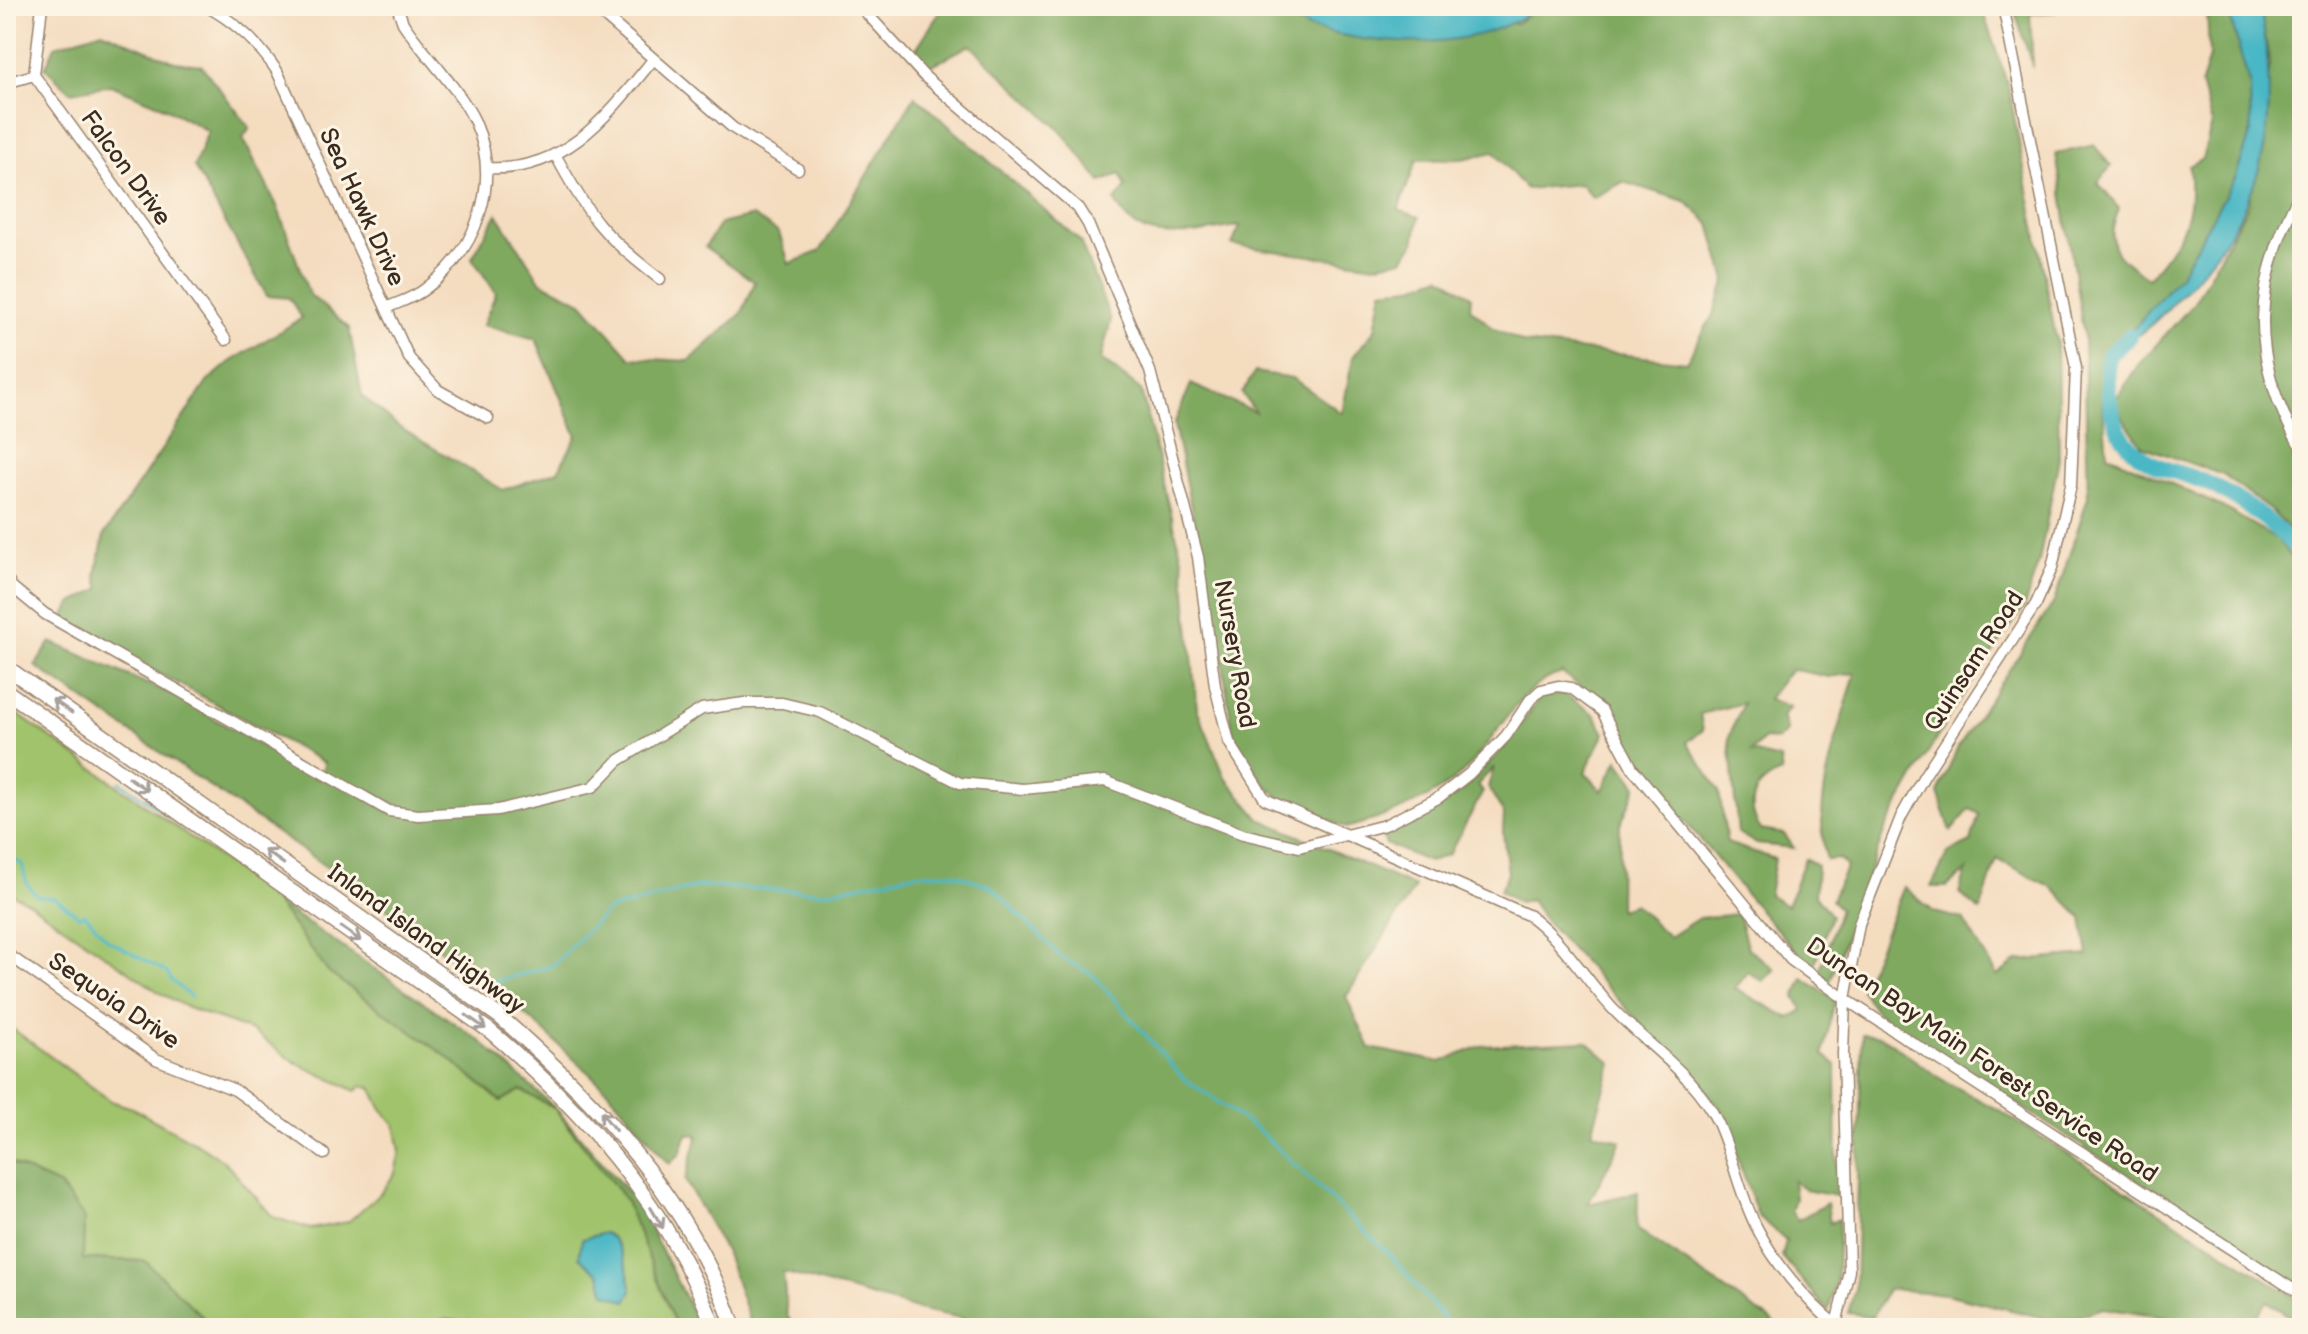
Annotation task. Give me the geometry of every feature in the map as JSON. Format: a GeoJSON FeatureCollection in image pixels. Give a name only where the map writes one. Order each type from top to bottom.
{"type":"FeatureCollection","features":[{"type":"Feature","properties":{"kind":"highway","name":"Inland Island Highway"},"geometry":{"type":"LineString","coordinates":[[6,667],[499,1016],[553,1063],[599,1110],[657,1182],[700,1249],[734,1328]]}},
{"type":"Feature","properties":{"kind":"highway","name":"Inland Island Highway"},"geometry":{"type":"LineString","coordinates":[[6,691],[416,979],[535,1069],[586,1122],[642,1192],[681,1256],[714,1328]]}},
{"type":"Feature","properties":{"kind":"street"},"geometry":{"type":"LineString","coordinates":[[6,83],[34,75],[42,6]]}},
{"type":"Feature","properties":{"kind":"street","name":"Sea Hawk Drive"},"geometry":{"type":"LineString","coordinates":[[206,6],[228,18],[260,47],[277,71],[409,358],[421,375],[438,390],[488,418]]}},
{"type":"Feature","properties":{"kind":"street"},"geometry":{"type":"LineString","coordinates":[[386,308],[423,291],[469,242],[484,201],[487,168],[475,122],[403,23],[397,6]]}},
{"type":"Feature","properties":{"kind":"street"},"geometry":{"type":"LineString","coordinates":[[593,6],[652,61],[733,128],[798,169]]}},
{"type":"Feature","properties":{"kind":"street","name":"Nursery Road"},"geometry":{"type":"LineString","coordinates":[[860,6],[924,76],[1078,208],[1088,224],[1150,371],[1198,557],[1215,686],[1229,742],[1265,799],[1530,916],[1546,928],[1612,1007],[1666,1060],[1690,1078],[1718,1122],[1755,1225],[1817,1309],[1836,1326]]}},
{"type":"Feature","properties":{"kind":"street","name":"Quinsam Road"},"geometry":{"type":"LineString","coordinates":[[1836,1326],[1849,1271],[1843,1054],[1845,999],[1859,924],[1901,817],[1924,776],[2036,604],[2056,555],[2071,485],[2076,368],[2003,6]]}},
{"type":"Feature","properties":{"kind":"street"},"geometry":{"type":"LineString","coordinates":[[487,168],[523,166],[556,156],[603,121],[652,61]]}},
{"type":"Feature","properties":{"kind":"street","name":"Falcon Drive"},"geometry":{"type":"LineString","coordinates":[[34,75],[226,340]]}},
{"type":"Feature","properties":{"kind":"street"},"geometry":{"type":"LineString","coordinates":[[556,156],[587,212],[615,245],[660,279]]}},
{"type":"Feature","properties":{"kind":"street"},"geometry":{"type":"LineString","coordinates":[[2302,189],[2271,259],[2262,318],[2273,392],[2302,449]]}},
{"type":"Feature","properties":{"kind":"street","name":"Duncan Bay Main Forest Service Road"},"geometry":{"type":"LineString","coordinates":[[6,577],[12,587],[45,614],[389,811],[418,815],[498,810],[593,787],[618,761],[702,709],[744,703],[782,703],[820,712],[960,783],[1023,789],[1105,781],[1243,834],[1299,847],[1385,825],[1438,798],[1469,774],[1506,736],[1541,690],[1558,686],[1571,688],[1602,711],[1633,769],[1791,960],[1845,999],[2302,1295]]}},
{"type":"Feature","properties":{"kind":"street","name":"Sequoia Drive"},"geometry":{"type":"LineString","coordinates":[[6,953],[156,1059],[235,1090],[324,1154]]}},
{"type":"Feature","properties":{"kind":"green space"},"geometry":{"type":"Polygon","coordinates":[[[944,6],[1274,6],[1309,28],[1517,23],[1539,6],[1981,6],[2009,89],[2057,343],[2059,458],[2039,561],[2024,607],[1951,713],[1886,827],[1830,981],[1819,972],[1840,909],[1831,900],[1847,866],[1839,859],[1827,860],[1822,814],[1829,766],[1855,673],[1829,677],[1791,669],[1768,699],[1790,707],[1782,717],[1787,731],[1778,740],[1764,739],[1751,752],[1780,759],[1782,773],[1759,788],[1753,812],[1761,830],[1784,834],[1794,848],[1757,844],[1738,833],[1729,737],[1743,703],[1700,714],[1703,730],[1687,742],[1719,791],[1727,843],[1775,859],[1769,895],[1787,906],[1805,859],[1817,866],[1815,895],[1831,916],[1814,966],[1794,949],[1751,900],[1636,763],[1608,708],[1562,673],[1531,690],[1475,759],[1450,782],[1408,807],[1346,828],[1280,798],[1263,782],[1233,734],[1223,665],[1174,424],[1191,384],[1255,412],[1242,393],[1255,372],[1292,378],[1342,413],[1353,357],[1375,329],[1382,290],[1411,287],[1441,276],[1471,296],[1470,308],[1493,328],[1524,343],[1686,362],[1713,315],[1726,280],[1710,224],[1685,201],[1623,182],[1593,198],[1581,184],[1526,189],[1494,152],[1462,159],[1417,160],[1398,210],[1419,217],[1414,243],[1403,259],[1375,265],[1232,245],[1240,226],[1187,234],[1153,233],[1125,217],[1115,201],[1126,187],[1120,174],[1101,182],[1061,131],[970,45],[923,70],[912,55],[944,6]]]}},
{"type":"Feature","properties":{"kind":"green space"},"geometry":{"type":"Polygon","coordinates":[[[2013,6],[2057,6],[2054,12],[2030,14],[2033,68],[2013,6]]]}},
{"type":"Feature","properties":{"kind":"green space"},"geometry":{"type":"Polygon","coordinates":[[[2207,6],[2227,6],[2250,86],[2251,132],[2236,176],[2180,276],[2116,349],[2104,355],[2102,397],[2107,454],[2224,508],[2277,539],[2302,571],[2302,1288],[1878,1014],[1861,990],[1904,887],[1934,912],[1963,919],[1997,976],[2017,961],[2088,955],[2082,918],[2052,887],[1997,859],[1980,911],[1959,893],[1967,870],[1947,887],[1931,887],[1948,853],[1971,842],[1979,814],[1970,809],[1951,831],[1938,793],[1958,747],[2054,602],[2088,497],[2084,337],[2056,154],[2094,145],[2111,166],[2098,183],[2119,209],[2112,233],[2113,242],[2121,257],[2148,278],[2183,227],[2190,200],[2189,166],[2202,159],[2212,124],[2201,84],[2209,56],[2207,6]]]}},
{"type":"Feature","properties":{"kind":"green space"},"geometry":{"type":"Polygon","coordinates":[[[2260,6],[2302,6],[2302,541],[2271,511],[2223,475],[2142,446],[2113,403],[2138,365],[2194,303],[2249,203],[2270,66],[2260,6]]]}},
{"type":"Feature","properties":{"kind":"green space"},"geometry":{"type":"Polygon","coordinates":[[[102,31],[175,62],[201,65],[250,128],[243,138],[277,206],[309,294],[349,328],[362,396],[399,427],[503,490],[558,471],[577,436],[536,339],[483,325],[496,293],[472,258],[497,214],[541,282],[582,302],[631,358],[689,361],[742,313],[755,282],[705,247],[720,224],[753,216],[779,233],[789,264],[820,251],[915,96],[1080,241],[1111,320],[1101,359],[1141,390],[1183,562],[1197,709],[1225,777],[1260,819],[1415,887],[1346,997],[1370,1048],[1441,1062],[1481,1046],[1586,1041],[1612,1063],[1592,1132],[1621,1141],[1588,1204],[1638,1192],[1637,1229],[1782,1328],[1010,1328],[913,1308],[783,1272],[787,1315],[794,1328],[752,1328],[725,1251],[685,1180],[698,1135],[687,1134],[680,1154],[669,1164],[608,1091],[532,1020],[386,908],[35,666],[51,642],[175,696],[318,779],[325,763],[62,621],[71,604],[100,589],[96,575],[104,535],[208,381],[230,362],[302,318],[289,298],[267,296],[194,167],[208,131],[162,106],[111,85],[71,92],[45,68],[55,46],[102,31]]]}},
{"type":"Feature","properties":{"kind":"green space"},"geometry":{"type":"Polygon","coordinates":[[[1565,694],[1595,715],[1605,733],[1585,772],[1602,791],[1618,760],[1637,786],[1620,825],[1619,910],[1634,904],[1669,937],[1699,918],[1738,914],[1748,949],[1775,969],[1763,981],[1748,972],[1735,989],[1789,1018],[1803,1010],[1795,997],[1803,978],[1835,1000],[1823,1054],[1836,1065],[1837,1196],[1805,1190],[1793,1181],[1795,1199],[1791,1211],[1798,1220],[1827,1203],[1830,1223],[1839,1219],[1837,1276],[1828,1312],[1782,1256],[1786,1241],[1758,1216],[1720,1109],[1690,1069],[1655,1039],[1544,920],[1531,900],[1519,903],[1500,891],[1508,873],[1504,814],[1488,787],[1494,767],[1477,785],[1483,792],[1449,854],[1429,862],[1386,844],[1381,833],[1463,791],[1507,744],[1542,695],[1565,694]]]}},
{"type":"Feature","properties":{"kind":"green space"},"geometry":{"type":"Polygon","coordinates":[[[6,706],[253,882],[275,901],[329,973],[446,1056],[500,1101],[521,1090],[554,1107],[625,1199],[677,1328],[518,1328],[507,1324],[473,1325],[445,1319],[409,1328],[214,1328],[145,1261],[83,1259],[84,1218],[60,1186],[6,1161],[6,1024],[111,1101],[132,1108],[225,1162],[273,1217],[310,1229],[348,1222],[382,1192],[395,1173],[400,1151],[395,1125],[380,1106],[371,1087],[362,1086],[356,1091],[296,1063],[252,1031],[188,1008],[160,993],[28,902],[6,891],[6,706]]]}},
{"type":"Feature","properties":{"kind":"green space"},"geometry":{"type":"Polygon","coordinates":[[[275,901],[479,1040],[557,1110],[639,1205],[700,1328],[677,1328],[625,1199],[554,1108],[521,1090],[501,1101],[446,1056],[329,973],[275,901]]]}},
{"type":"Feature","properties":{"kind":"green space"},"geometry":{"type":"Polygon","coordinates":[[[1862,1034],[1881,1036],[1941,1079],[2000,1111],[2302,1302],[2302,1325],[2267,1301],[2249,1328],[2179,1328],[2167,1318],[2103,1308],[2060,1322],[1946,1294],[1888,1289],[1873,1317],[1848,1313],[1855,1289],[1862,1034]]]}},
{"type":"Feature","properties":{"kind":"green space"},"geometry":{"type":"Polygon","coordinates":[[[6,1161],[60,1186],[84,1218],[83,1259],[145,1261],[214,1328],[6,1328],[6,1161]]]}},
{"type":"Feature","properties":{"kind":"green space"},"geometry":{"type":"Polygon","coordinates":[[[445,1319],[501,1324],[518,1328],[409,1328],[445,1319]]]}},
{"type":"Feature","properties":{"kind":"water"},"geometry":{"type":"Polygon","coordinates":[[[1274,6],[1539,6],[1489,32],[1430,42],[1399,42],[1339,35],[1311,28],[1274,6]]]}},
{"type":"Feature","properties":{"kind":"water"},"geometry":{"type":"Polygon","coordinates":[[[2227,6],[2260,6],[2266,47],[2268,121],[2253,188],[2238,220],[2190,285],[2147,328],[2116,349],[2180,275],[2236,176],[2251,132],[2250,86],[2227,6]]]}},
{"type":"Feature","properties":{"kind":"water"},"geometry":{"type":"Polygon","coordinates":[[[604,1233],[615,1242],[626,1267],[632,1291],[626,1301],[605,1293],[600,1275],[579,1257],[582,1239],[604,1233]]]}},
{"type":"Feature","properties":{"kind":"waterway"},"geometry":{"type":"LineString","coordinates":[[2130,336],[2108,356],[2110,403],[2119,431],[2127,443],[2152,463],[2208,483],[2239,501],[2273,526],[2302,555]]}},
{"type":"Feature","properties":{"kind":"waterway"},"geometry":{"type":"LineString","coordinates":[[120,782],[233,859]]}},
{"type":"Feature","properties":{"kind":"waterway"},"geometry":{"type":"LineString","coordinates":[[6,855],[22,864],[27,884],[37,896],[55,898],[79,916],[85,914],[108,940],[168,973],[171,980],[191,997]]}},
{"type":"Feature","properties":{"kind":"waterway"},"geometry":{"type":"LineString","coordinates":[[473,987],[552,966],[608,910],[699,886],[826,892],[913,874],[952,873],[991,886],[1060,956],[1094,976],[1182,1077],[1257,1129],[1392,1257],[1452,1328]]}},
{"type":"Feature","properties":{"kind":"waterway"},"geometry":{"type":"LineString","coordinates":[[433,982],[451,991]]}}]}
